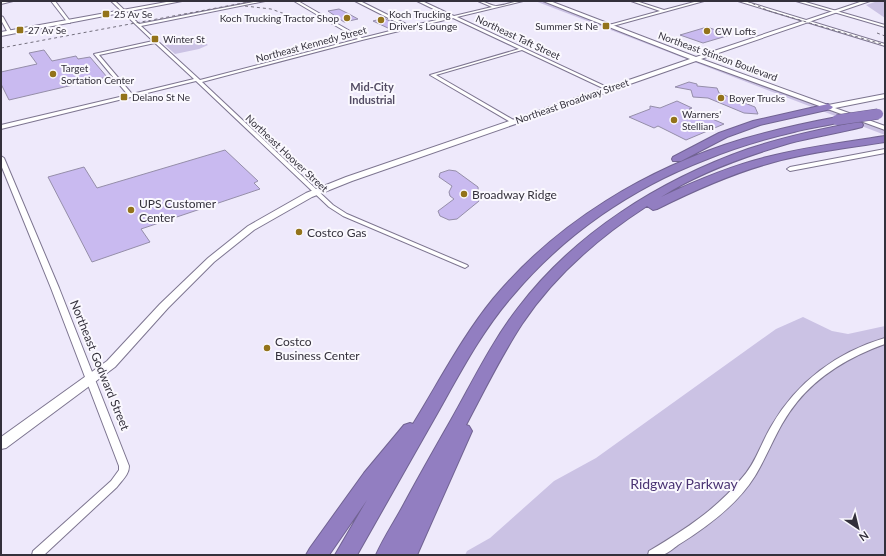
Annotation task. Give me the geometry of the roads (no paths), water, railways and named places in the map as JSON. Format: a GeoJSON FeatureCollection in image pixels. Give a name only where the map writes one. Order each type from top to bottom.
{"type":"FeatureCollection","features":[{"type":"Feature","properties":{"kind":"highway"},"geometry":{"type":"LineString","coordinates":[[637,187],[667,164],[723,135],[757,123],[833,106]]}},
{"type":"Feature","properties":{"kind":"highway"},"geometry":{"type":"LineString","coordinates":[[346,555],[443,388],[489,315],[529,268],[569,233],[598,211],[637,187],[680,166],[733,145],[786,130],[837,120],[883,118]]}},
{"type":"Feature","properties":{"kind":"highway"},"geometry":{"type":"LineString","coordinates":[[387,555],[452,433],[512,328],[552,276],[595,238],[645,201],[699,171],[749,152],[800,136],[858,125],[883,118]]}},
{"type":"Feature","properties":{"kind":"highway"},"geometry":{"type":"LineString","coordinates":[[595,238],[676,194],[702,182],[754,164],[807,151],[885,139]]}},
{"type":"Feature","properties":{"kind":"highway"},"geometry":{"type":"LineString","coordinates":[[406,555],[512,328]]}},
{"type":"Feature","properties":{"kind":"highway"},"geometry":{"type":"LineString","coordinates":[[316,555],[371,480],[443,388]]}},
{"type":"Feature","properties":{"kind":"main road"},"geometry":{"type":"LineString","coordinates":[[1,34],[176,1]]}},
{"type":"Feature","properties":{"kind":"main road","name":"Northeast Stinson Boulevard"},"geometry":{"type":"LineString","coordinates":[[545,1],[613,25]]}},
{"type":"Feature","properties":{"kind":"main road","name":"Northeast Stinson Boulevard"},"geometry":{"type":"LineString","coordinates":[[553,1],[698,58],[833,106],[885,128]]}},
{"type":"Feature","properties":{"kind":"main road","name":"Northeast Broadway Street"},"geometry":{"type":"LineString","coordinates":[[1,444],[16,435],[36,418],[91,380],[125,350],[152,322],[158,320],[170,310],[217,260],[235,245],[280,211],[316,192],[354,177],[868,1]]}},
{"type":"Feature","properties":{"kind":"main road","name":"Northeast Stinson Boulevard"},"geometry":{"type":"LineString","coordinates":[[698,58],[833,106],[883,118]]}},
{"type":"Feature","properties":{"kind":"main road"},"geometry":{"type":"LineString","coordinates":[[833,106],[885,96]]}},
{"type":"Feature","properties":{"kind":"main road","name":"Northeast Broadway Street"},"geometry":{"type":"LineString","coordinates":[[1,437],[36,418]]}},
{"type":"Feature","properties":{"kind":"street"},"geometry":{"type":"LineString","coordinates":[[1,3],[11,1]]}},
{"type":"Feature","properties":{"kind":"street"},"geometry":{"type":"LineString","coordinates":[[53,1],[69,22]]}},
{"type":"Feature","properties":{"kind":"street","name":"Northeast Hoover Street"},"geometry":{"type":"LineString","coordinates":[[113,1],[331,206],[342,213],[465,266]]}},
{"type":"Feature","properties":{"kind":"street"},"geometry":{"type":"LineString","coordinates":[[138,26],[263,1]]}},
{"type":"Feature","properties":{"kind":"street"},"geometry":{"type":"LineString","coordinates":[[296,1],[361,39]]}},
{"type":"Feature","properties":{"kind":"street"},"geometry":{"type":"LineString","coordinates":[[357,1],[410,28]]}},
{"type":"Feature","properties":{"kind":"street","name":"Northeast Taft Street"},"geometry":{"type":"LineString","coordinates":[[419,1],[609,89]]}},
{"type":"Feature","properties":{"kind":"street"},"geometry":{"type":"LineString","coordinates":[[480,1],[496,7]]}},
{"type":"Feature","properties":{"kind":"street","name":"Northeast Kennedy Street"},"geometry":{"type":"LineString","coordinates":[[1,127],[197,81],[361,39],[522,1]]}},
{"type":"Feature","properties":{"kind":"street"},"geometry":{"type":"LineString","coordinates":[[633,1],[664,12]]}},
{"type":"Feature","properties":{"kind":"street"},"geometry":{"type":"LineString","coordinates":[[613,25],[702,1]]}},
{"type":"Feature","properties":{"kind":"street"},"geometry":{"type":"LineString","coordinates":[[740,1],[885,45]]}},
{"type":"Feature","properties":{"kind":"street"},"geometry":{"type":"LineString","coordinates":[[798,1],[885,26]]}},
{"type":"Feature","properties":{"kind":"street"},"geometry":{"type":"LineString","coordinates":[[1,17],[10,33]]}},
{"type":"Feature","properties":{"kind":"street"},"geometry":{"type":"LineString","coordinates":[[130,96],[96,54],[155,42]]}},
{"type":"Feature","properties":{"kind":"street"},"geometry":{"type":"LineString","coordinates":[[514,122],[432,75],[523,49]]}},
{"type":"Feature","properties":{"kind":"street"},"geometry":{"type":"LineString","coordinates":[[790,169],[885,151]]}},
{"type":"Feature","properties":{"kind":"street","name":"Northeast Godward Street"},"geometry":{"type":"LineString","coordinates":[[1,158],[50,275],[123,459],[124,471],[114,484],[37,555]]}},
{"type":"Feature","properties":{"kind":"street"},"geometry":{"type":"LineString","coordinates":[[653,555],[685,536],[714,516],[730,500],[748,479],[757,464],[774,428],[801,390],[831,365],[860,350],[885,341]]}},
{"type":"Feature","properties":{"kind":"railway"},"geometry":{"type":"LineString","coordinates":[[1,48],[254,1]]}},
{"type":"Feature","properties":{"kind":"railway"},"geometry":{"type":"LineString","coordinates":[[747,1],[769,11],[885,45]]}},
{"type":"Feature","properties":{"kind":"railway"},"geometry":{"type":"LineString","coordinates":[[245,6],[271,9],[285,14]]}},
{"type":"Feature","properties":{"kind":"railway"},"geometry":{"type":"LineString","coordinates":[[877,33],[885,36]]}},
{"type":"Feature","properties":{"kind":"place","name":"25 Av Se"},"geometry":{"type":"Point","coordinates":[106,14]}},
{"type":"Feature","properties":{"kind":"place","name":"Koch Trucking Tractor Shop"},"geometry":{"type":"Point","coordinates":[347,18]}},
{"type":"Feature","properties":{"kind":"place","name":"Koch Trucking Driver's Lounge"},"geometry":{"type":"Point","coordinates":[381,20]}},
{"type":"Feature","properties":{"kind":"place","name":"Summer St Ne"},"geometry":{"type":"Point","coordinates":[606,26]}},
{"type":"Feature","properties":{"kind":"place","name":"27 Av Se"},"geometry":{"type":"Point","coordinates":[20,30]}},
{"type":"Feature","properties":{"kind":"place","name":"CW Lofts"},"geometry":{"type":"Point","coordinates":[707,31]}},
{"type":"Feature","properties":{"kind":"place","name":"Winter St"},"geometry":{"type":"Point","coordinates":[155,39]}},
{"type":"Feature","properties":{"kind":"place","name":"Target Sortation Center"},"geometry":{"type":"Point","coordinates":[53,74]}},
{"type":"Feature","properties":{"kind":"place","name":"Delano St Ne"},"geometry":{"type":"Point","coordinates":[124,97]}},
{"type":"Feature","properties":{"kind":"place","name":"Boyer Trucks"},"geometry":{"type":"Point","coordinates":[721,98]}},
{"type":"Feature","properties":{"kind":"place","name":"Warners' Stellian"},"geometry":{"type":"Point","coordinates":[674,120]}},
{"type":"Feature","properties":{"kind":"place","name":"Broadway Ridge"},"geometry":{"type":"Point","coordinates":[464,194]}},
{"type":"Feature","properties":{"kind":"place","name":"UPS Customer Center"},"geometry":{"type":"Point","coordinates":[131,210]}},
{"type":"Feature","properties":{"kind":"place","name":"Costco Gas"},"geometry":{"type":"Point","coordinates":[299,232]}},
{"type":"Feature","properties":{"kind":"place","name":"Costco Business Center"},"geometry":{"type":"Point","coordinates":[267,348]}},
{"type":"Feature","properties":{"kind":"district","name":"Mid-City Industrial"},"geometry":{"type":"Point","coordinates":[372,92]}},
{"type":"Feature","properties":{"kind":"park label","name":"Ridgway Parkway"},"geometry":{"type":"Point","coordinates":[684,483]}}]}
